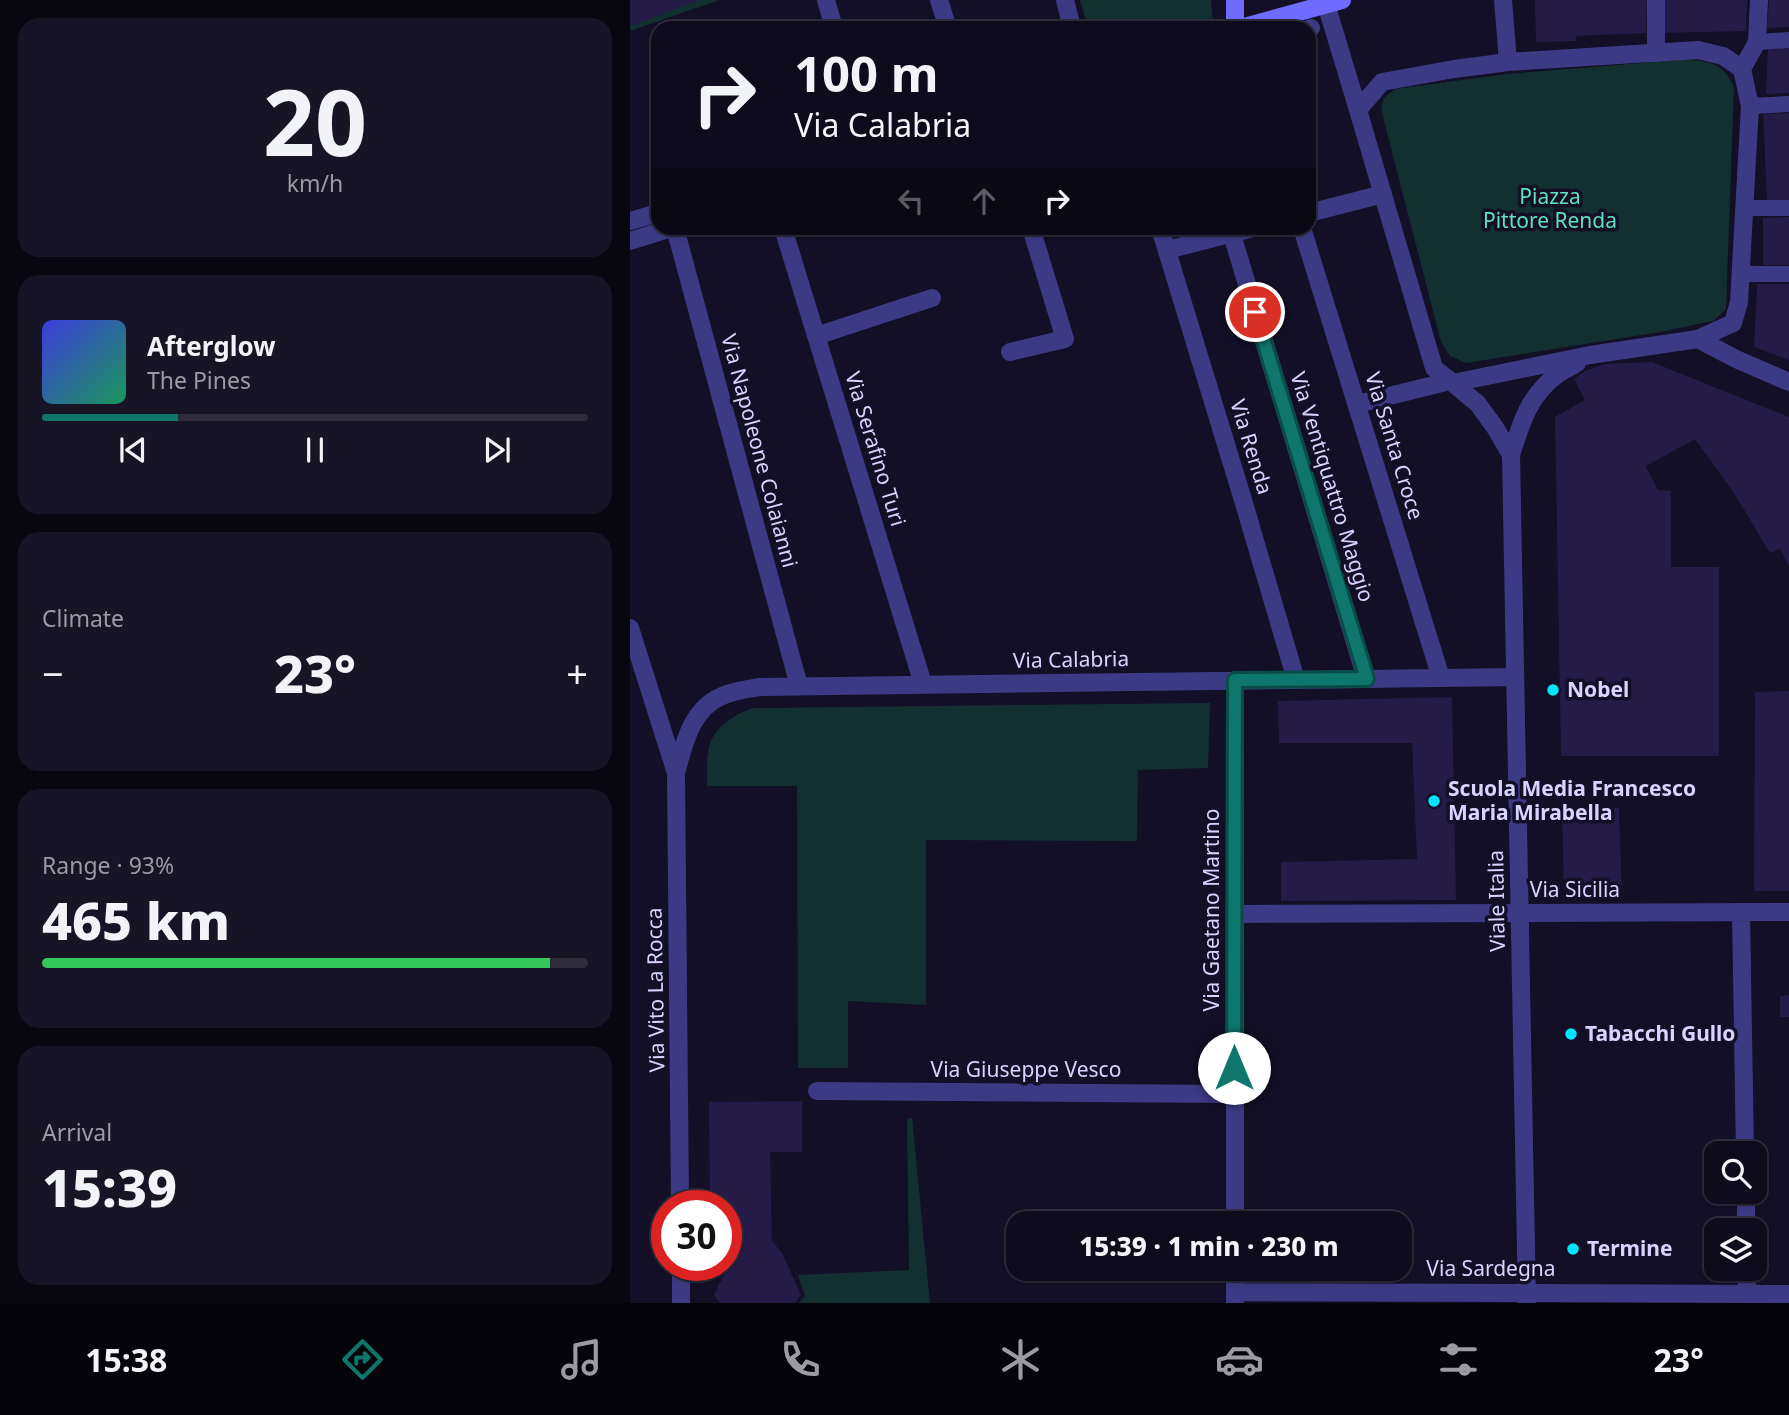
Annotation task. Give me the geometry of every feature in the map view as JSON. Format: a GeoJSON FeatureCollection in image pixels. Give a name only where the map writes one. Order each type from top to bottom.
{"type":"FeatureCollection","features":[{"type":"Feature","properties":{"kind":"main road"},"geometry":{"type":"LineString","coordinates":[[1235,0],[1235,21]]}},
{"type":"Feature","properties":{"kind":"main road"},"geometry":{"type":"LineString","coordinates":[[1266,21],[1334,2]]}},
{"type":"Feature","properties":{"kind":"street"},"geometry":{"type":"LineString","coordinates":[[826,0],[832,21]]}},
{"type":"Feature","properties":{"kind":"street"},"geometry":{"type":"LineString","coordinates":[[939,0],[946,21]]}},
{"type":"Feature","properties":{"kind":"street"},"geometry":{"type":"LineString","coordinates":[[1065,0],[1070,21]]}},
{"type":"Feature","properties":{"kind":"street"},"geometry":{"type":"LineString","coordinates":[[1503,0],[1508,62]]}},
{"type":"Feature","properties":{"kind":"street"},"geometry":{"type":"LineString","coordinates":[[1656,0],[1656,52]]}},
{"type":"Feature","properties":{"kind":"street"},"geometry":{"type":"LineString","coordinates":[[1357,404],[1590,355],[1698,339],[1733,323],[1740,302],[1750,106],[1742,69],[1757,42],[1759,0]]}},
{"type":"Feature","properties":{"kind":"street"},"geometry":{"type":"LineString","coordinates":[[1334,2],[1358,110],[1434,368],[1452,382]]}},
{"type":"Feature","properties":{"kind":"street"},"geometry":{"type":"LineString","coordinates":[[1358,110],[1382,82],[1508,62],[1698,50],[1723,56],[1742,69]]}},
{"type":"Feature","properties":{"kind":"street"},"geometry":{"type":"LineString","coordinates":[[1316,211],[1383,194]]}},
{"type":"Feature","properties":{"kind":"street"},"geometry":{"type":"LineString","coordinates":[[630,221],[651,214]]}},
{"type":"Feature","properties":{"kind":"street"},"geometry":{"type":"LineString","coordinates":[[630,241],[651,235]]}},
{"type":"Feature","properties":{"kind":"street","name":"Via Napoleone Colaianni"},"geometry":{"type":"LineString","coordinates":[[676,235],[799,686]]}},
{"type":"Feature","properties":{"kind":"street","name":"Via Serafino Turi"},"geometry":{"type":"LineString","coordinates":[[785,235],[923,684]]}},
{"type":"Feature","properties":{"kind":"street"},"geometry":{"type":"LineString","coordinates":[[1010,352],[1065,339],[1033,235]]}},
{"type":"Feature","properties":{"kind":"street","name":"Via Renda"},"geometry":{"type":"LineString","coordinates":[[1162,235],[1296,680]]}},
{"type":"Feature","properties":{"kind":"street"},"geometry":{"type":"LineString","coordinates":[[1167,250],[1215,235]]}},
{"type":"Feature","properties":{"kind":"street","name":"Via Ventiquattro Maggio"},"geometry":{"type":"LineString","coordinates":[[1233,235],[1367,679]]}},
{"type":"Feature","properties":{"kind":"street","name":"Via Santa Croce"},"geometry":{"type":"LineString","coordinates":[[1304,235],[1441,678]]}},
{"type":"Feature","properties":{"kind":"street"},"geometry":{"type":"LineString","coordinates":[[816,336],[932,298]]}},
{"type":"Feature","properties":{"kind":"street"},"geometry":{"type":"LineString","coordinates":[[1698,339],[1789,382]]}},
{"type":"Feature","properties":{"kind":"street","name":"Viale Italia"},"geometry":{"type":"LineString","coordinates":[[1527,1297],[1511,455],[1521,424],[1534,397],[1558,374],[1590,355]]}},
{"type":"Feature","properties":{"kind":"street","name":"Viale Italia"},"geometry":{"type":"LineString","coordinates":[[1452,382],[1478,404],[1511,455]]}},
{"type":"Feature","properties":{"kind":"street"},"geometry":{"type":"LineString","coordinates":[[630,628],[676,773]]}},
{"type":"Feature","properties":{"kind":"street","name":"Via Calabria"},"geometry":{"type":"LineString","coordinates":[[676,773],[686,734],[701,710],[722,696],[760,687],[1515,677]]}},
{"type":"Feature","properties":{"kind":"street","name":"Via Gaetano Martino"},"geometry":{"type":"LineString","coordinates":[[1234,1211],[1235,680]]}},
{"type":"Feature","properties":{"kind":"street","name":"Via Vito La Rocca"},"geometry":{"type":"LineString","coordinates":[[676,773],[680,1190]]}},
{"type":"Feature","properties":{"kind":"street"},"geometry":{"type":"LineString","coordinates":[[1741,912],[1745,1141]]}},
{"type":"Feature","properties":{"kind":"street","name":"Via Sicilia"},"geometry":{"type":"LineString","coordinates":[[1235,914],[1789,912]]}},
{"type":"Feature","properties":{"kind":"street","name":"Via Giuseppe Vesco"},"geometry":{"type":"LineString","coordinates":[[817,1091],[1234,1094]]}},
{"type":"Feature","properties":{"kind":"street"},"geometry":{"type":"LineString","coordinates":[[681,1281],[681,1303]]}},
{"type":"Feature","properties":{"kind":"street","name":"Via Sardegna"},"geometry":{"type":"LineString","coordinates":[[1235,1298],[1747,1298],[1789,1294]]}},
{"type":"Feature","properties":{"kind":"lane"},"geometry":{"type":"LineString","coordinates":[[1757,42],[1789,40]]}},
{"type":"Feature","properties":{"kind":"lane"},"geometry":{"type":"LineString","coordinates":[[1750,106],[1789,104]]}},
{"type":"Feature","properties":{"kind":"lane"},"geometry":{"type":"LineString","coordinates":[[1744,208],[1789,208]]}},
{"type":"Feature","properties":{"kind":"lane"},"geometry":{"type":"LineString","coordinates":[[1741,274],[1789,274]]}},
{"type":"Feature","properties":{"kind":"green space"},"geometry":{"type":"Polygon","coordinates":[[[630,0],[719,0],[659,21],[651,21],[651,24],[630,31],[630,0]]]}},
{"type":"Feature","properties":{"kind":"green space"},"geometry":{"type":"Polygon","coordinates":[[[1080,0],[1211,0],[1213,21],[1086,21],[1080,0]]]}},
{"type":"Feature","properties":{"kind":"green space","name":"Piazza Pittore Renda"},"geometry":{"type":"Polygon","coordinates":[[[1691,59],[1722,69],[1734,87],[1726,309],[1713,321],[1660,332],[1466,363],[1450,356],[1441,342],[1381,109],[1384,98],[1395,89],[1507,74],[1691,59]]]}},
{"type":"Feature","properties":{"kind":"green space"},"geometry":{"type":"Polygon","coordinates":[[[1210,703],[1208,768],[1138,770],[1137,841],[926,840],[926,1005],[848,1001],[848,1068],[798,1068],[797,786],[707,786],[709,747],[726,722],[753,708],[1210,703]]]}},
{"type":"Feature","properties":{"kind":"green space"},"geometry":{"type":"Polygon","coordinates":[[[912,1118],[930,1303],[799,1303],[805,1296],[798,1275],[909,1270],[907,1119],[912,1118]]]}},
{"type":"Feature","properties":{"kind":"building"},"geometry":{"type":"Polygon","coordinates":[[[630,0],[700,0],[630,26],[630,0]]]}},
{"type":"Feature","properties":{"kind":"building"},"geometry":{"type":"Polygon","coordinates":[[[1535,0],[1647,0],[1646,33],[1576,36],[1576,41],[1536,42],[1535,0]]]}},
{"type":"Feature","properties":{"kind":"building"},"geometry":{"type":"Polygon","coordinates":[[[1661,0],[1747,0],[1746,31],[1661,33],[1661,0]]]}},
{"type":"Feature","properties":{"kind":"building"},"geometry":{"type":"Polygon","coordinates":[[[1769,0],[1789,0],[1789,27],[1767,28],[1769,0]]]}},
{"type":"Feature","properties":{"kind":"building"},"geometry":{"type":"Polygon","coordinates":[[[1789,46],[1789,93],[1766,94],[1768,47],[1789,46]]]}},
{"type":"Feature","properties":{"kind":"building"},"geometry":{"type":"Polygon","coordinates":[[[1789,113],[1789,201],[1767,202],[1763,114],[1789,113]]]}},
{"type":"Feature","properties":{"kind":"building"},"geometry":{"type":"Polygon","coordinates":[[[1789,217],[1789,265],[1763,265],[1763,218],[1789,217]]]}},
{"type":"Feature","properties":{"kind":"building"},"geometry":{"type":"Polygon","coordinates":[[[1757,284],[1789,284],[1789,360],[1754,347],[1757,284]]]}},
{"type":"Feature","properties":{"kind":"building"},"geometry":{"type":"Polygon","coordinates":[[[1652,362],[1789,417],[1789,566],[1780,549],[1770,553],[1734,493],[1695,439],[1646,466],[1658,490],[1671,491],[1671,567],[1719,567],[1719,756],[1561,756],[1555,417],[1585,400],[1574,379],[1585,371],[1605,364],[1652,362]]]}},
{"type":"Feature","properties":{"kind":"building"},"geometry":{"type":"Polygon","coordinates":[[[1789,691],[1789,891],[1754,891],[1755,692],[1789,691]]]}},
{"type":"Feature","properties":{"kind":"building","name":"Scuola Media Francesco Maria Mirabella"},"geometry":{"type":"Polygon","coordinates":[[[1452,697],[1456,900],[1281,901],[1281,862],[1417,859],[1412,743],[1279,743],[1278,701],[1452,697]]]}},
{"type":"Feature","properties":{"kind":"building"},"geometry":{"type":"Polygon","coordinates":[[[1619,808],[1622,894],[1564,896],[1562,809],[1619,808]]]}},
{"type":"Feature","properties":{"kind":"building"},"geometry":{"type":"Polygon","coordinates":[[[1789,995],[1789,1017],[1780,1017],[1780,996],[1789,995]]]}},
{"type":"Feature","properties":{"kind":"building"},"geometry":{"type":"Polygon","coordinates":[[[802,1101],[802,1152],[770,1152],[772,1241],[782,1253],[801,1295],[795,1303],[720,1303],[714,1295],[721,1281],[742,1281],[742,1190],[710,1190],[709,1102],[802,1101]]]}},
{"type":"Feature","properties":{"kind":"place","name":"Nobel"},"geometry":{"type":"Point","coordinates":[1553,690]}},
{"type":"Feature","properties":{"kind":"place","name":"Scuola Media Francesco Maria Mirabella"},"geometry":{"type":"Point","coordinates":[1434,801]}},
{"type":"Feature","properties":{"kind":"place","name":"Tabacchi Gullo"},"geometry":{"type":"Point","coordinates":[1571,1034]}},
{"type":"Feature","properties":{"kind":"place","name":"Termine"},"geometry":{"type":"Point","coordinates":[1573,1249]}},
{"type":"Feature","properties":{"kind":"route"},"geometry":{"type":"LineString","coordinates":[[1234,1068],[1235,680],[1367,679],[1255,312]]}}]}
